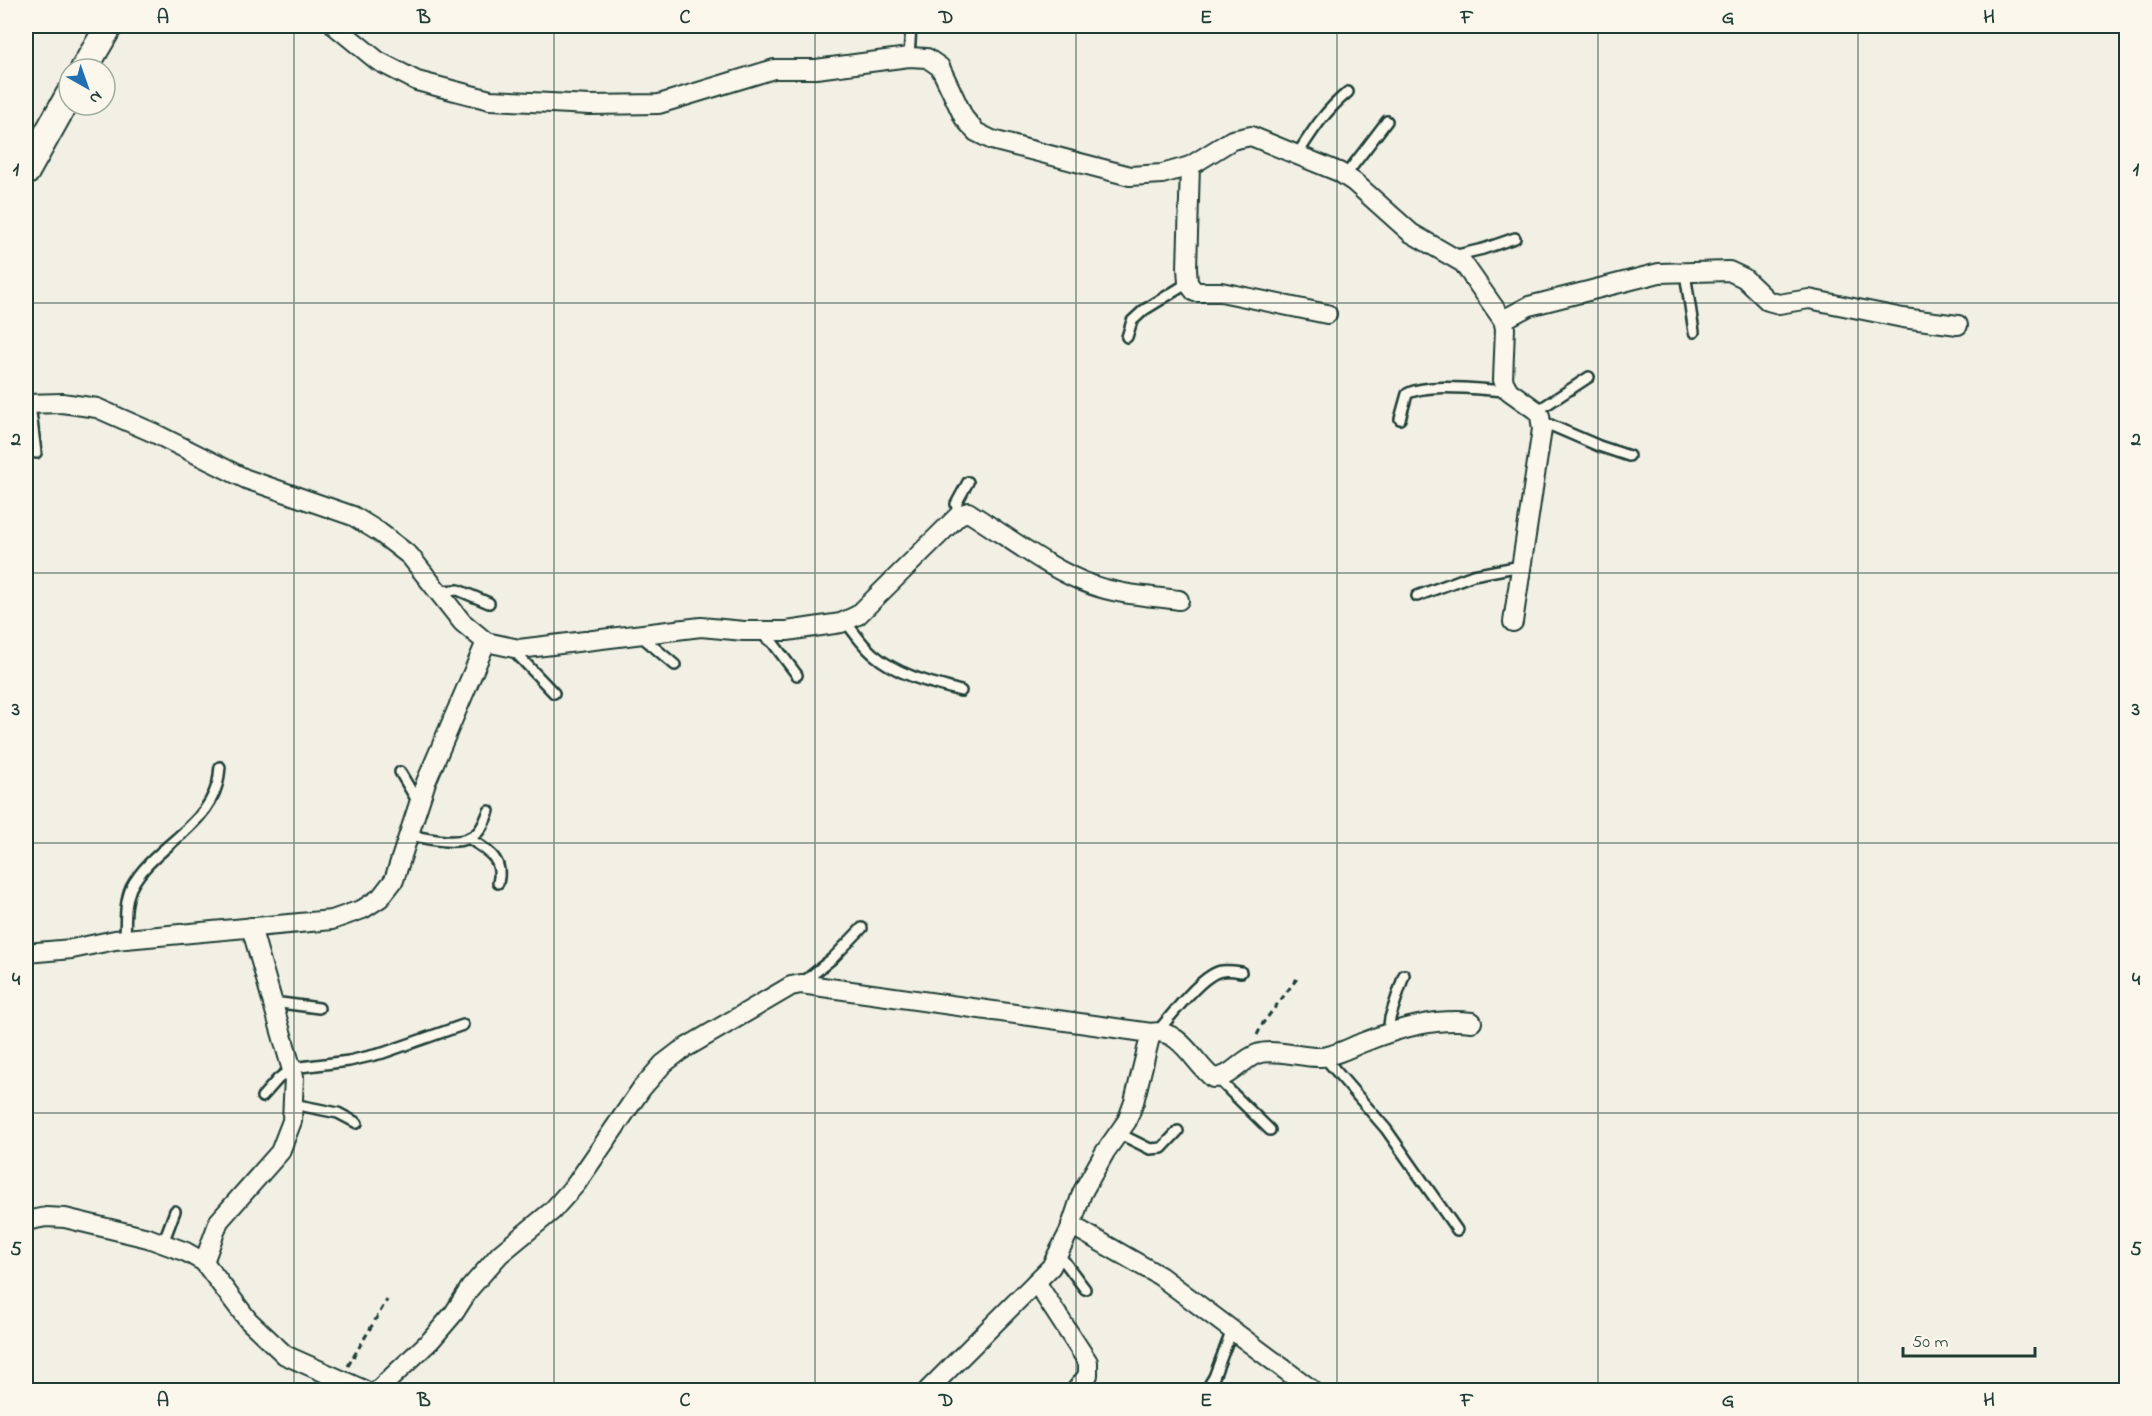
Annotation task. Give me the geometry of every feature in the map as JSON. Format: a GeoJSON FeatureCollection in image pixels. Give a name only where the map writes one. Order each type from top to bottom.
{"type":"FeatureCollection","features":[{"type":"Feature","properties":{"kind":"street"},"geometry":{"type":"LineString","coordinates":[[91,57],[109,26]]}},
{"type":"Feature","properties":{"kind":"street"},"geometry":{"type":"LineString","coordinates":[[335,26],[378,61],[417,81],[490,100],[590,105],[659,104],[774,69],[816,69],[909,57],[927,58],[940,67],[964,118],[976,132],[992,140],[1130,176],[1162,174],[1190,166],[1232,140],[1242,136],[1251,136],[1345,176],[1411,233],[1463,263],[1503,320],[1505,328],[1503,380],[1509,391],[1539,416],[1542,429],[1513,622]]}},
{"type":"Feature","properties":{"kind":"street"},"geometry":{"type":"LineString","coordinates":[[26,172],[57,116]]}},
{"type":"Feature","properties":{"kind":"street"},"geometry":{"type":"LineString","coordinates":[[1190,166],[1188,283],[1195,292],[1221,292],[1327,314]]}},
{"type":"Feature","properties":{"kind":"street"},"geometry":{"type":"LineString","coordinates":[[1503,320],[1529,306],[1659,273],[1729,271],[1744,278],[1768,301],[1779,304],[1809,299],[1903,318],[1958,325]]}},
{"type":"Feature","properties":{"kind":"street"},"geometry":{"type":"LineString","coordinates":[[28,404],[62,403],[97,408],[154,433],[246,479],[353,516],[379,532],[410,556],[462,622],[486,642],[519,649],[701,627],[787,631],[844,621],[858,615],[874,601],[959,515],[968,512],[1063,571],[1092,585],[1119,592],[1179,600]]}},
{"type":"Feature","properties":{"kind":"street"},"geometry":{"type":"LineString","coordinates":[[26,952],[72,949],[125,939],[332,920],[363,909],[380,898],[394,880],[426,782],[486,642]]}},
{"type":"Feature","properties":{"kind":"street"},"geometry":{"type":"LineString","coordinates":[[204,1262],[219,1221],[280,1152],[292,1121],[294,1077],[251,927]]}},
{"type":"Feature","properties":{"kind":"street"},"geometry":{"type":"LineString","coordinates":[[378,1390],[431,1341],[454,1313],[470,1288],[500,1254],[552,1211],[576,1184],[642,1088],[663,1064],[680,1051],[791,986],[801,984],[1154,1032],[1172,1037],[1183,1045],[1206,1072],[1217,1078],[1222,1078],[1256,1054],[1267,1052],[1300,1057],[1324,1057],[1388,1032],[1420,1023],[1456,1020],[1472,1022]]}},
{"type":"Feature","properties":{"kind":"street"},"geometry":{"type":"LineString","coordinates":[[928,1390],[1051,1267],[1071,1225],[1082,1193],[1105,1152],[1127,1121],[1154,1032]]}},
{"type":"Feature","properties":{"kind":"street"},"geometry":{"type":"LineString","coordinates":[[26,1221],[65,1218],[148,1238],[186,1252],[204,1262],[248,1320],[285,1355],[364,1390]]}},
{"type":"Feature","properties":{"kind":"street"},"geometry":{"type":"LineString","coordinates":[[1071,1225],[1160,1276],[1304,1387]]}},
{"type":"Feature","properties":{"kind":"street"},"geometry":{"type":"LineString","coordinates":[[1036,1282],[1088,1362],[1090,1369],[1088,1375],[1076,1390]]}},
{"type":"Feature","properties":{"kind":"lane"},"geometry":{"type":"LineString","coordinates":[[909,57],[911,26]]}},
{"type":"Feature","properties":{"kind":"lane"},"geometry":{"type":"LineString","coordinates":[[1297,155],[1317,122],[1348,92]]}},
{"type":"Feature","properties":{"kind":"lane"},"geometry":{"type":"LineString","coordinates":[[1345,176],[1387,121]]}},
{"type":"Feature","properties":{"kind":"lane"},"geometry":{"type":"LineString","coordinates":[[1453,256],[1515,238]]}},
{"type":"Feature","properties":{"kind":"lane"},"geometry":{"type":"LineString","coordinates":[[1684,273],[1694,332]]}},
{"type":"Feature","properties":{"kind":"lane"},"geometry":{"type":"LineString","coordinates":[[1127,337],[1132,321],[1144,310],[1188,283]]}},
{"type":"Feature","properties":{"kind":"lane"},"geometry":{"type":"LineString","coordinates":[[1589,377],[1539,416],[1599,446],[1629,456]]}},
{"type":"Feature","properties":{"kind":"lane"},"geometry":{"type":"LineString","coordinates":[[1400,419],[1407,393],[1417,388],[1509,391]]}},
{"type":"Feature","properties":{"kind":"lane"},"geometry":{"type":"LineString","coordinates":[[28,404],[36,453]]}},
{"type":"Feature","properties":{"kind":"lane"},"geometry":{"type":"LineString","coordinates":[[959,515],[956,504],[968,482]]}},
{"type":"Feature","properties":{"kind":"lane"},"geometry":{"type":"LineString","coordinates":[[1418,596],[1473,576],[1521,566]]}},
{"type":"Feature","properties":{"kind":"lane"},"geometry":{"type":"LineString","coordinates":[[438,591],[458,590],[489,603]]}},
{"type":"Feature","properties":{"kind":"lane"},"geometry":{"type":"LineString","coordinates":[[844,621],[872,654],[891,666],[923,681],[961,691]]}},
{"type":"Feature","properties":{"kind":"lane"},"geometry":{"type":"LineString","coordinates":[[756,631],[773,643],[797,675]]}},
{"type":"Feature","properties":{"kind":"lane"},"geometry":{"type":"LineString","coordinates":[[639,634],[675,665]]}},
{"type":"Feature","properties":{"kind":"lane"},"geometry":{"type":"LineString","coordinates":[[511,647],[554,693]]}},
{"type":"Feature","properties":{"kind":"lane"},"geometry":{"type":"LineString","coordinates":[[125,939],[126,906],[130,890],[140,874],[187,829],[206,807],[217,785],[220,767]]}},
{"type":"Feature","properties":{"kind":"lane"},"geometry":{"type":"LineString","coordinates":[[400,772],[418,804]]}},
{"type":"Feature","properties":{"kind":"lane"},"geometry":{"type":"LineString","coordinates":[[409,835],[450,841],[470,839],[479,831],[489,811]]}},
{"type":"Feature","properties":{"kind":"lane"},"geometry":{"type":"LineString","coordinates":[[470,839],[489,852],[497,861],[501,873],[498,884]]}},
{"type":"Feature","properties":{"kind":"lane"},"geometry":{"type":"LineString","coordinates":[[801,984],[833,958],[862,928]]}},
{"type":"Feature","properties":{"kind":"lane"},"geometry":{"type":"LineString","coordinates":[[1154,1032],[1207,978],[1220,970],[1241,972]]}},
{"type":"Feature","properties":{"kind":"lane"},"geometry":{"type":"LineString","coordinates":[[1388,1032],[1392,1009],[1404,975]]}},
{"type":"Feature","properties":{"kind":"lane"},"geometry":{"type":"LineString","coordinates":[[273,1002],[319,1008]]}},
{"type":"Feature","properties":{"kind":"lane"},"geometry":{"type":"LineString","coordinates":[[262,1097],[278,1079],[292,1068],[349,1061],[383,1053],[463,1025]]}},
{"type":"Feature","properties":{"kind":"lane"},"geometry":{"type":"LineString","coordinates":[[1324,1057],[1386,1129],[1457,1230]]}},
{"type":"Feature","properties":{"kind":"lane"},"geometry":{"type":"LineString","coordinates":[[1217,1078],[1270,1130]]}},
{"type":"Feature","properties":{"kind":"lane"},"geometry":{"type":"LineString","coordinates":[[293,1104],[338,1113],[357,1123]]}},
{"type":"Feature","properties":{"kind":"lane"},"geometry":{"type":"LineString","coordinates":[[1118,1133],[1150,1149],[1162,1148],[1178,1131]]}},
{"type":"Feature","properties":{"kind":"lane"},"geometry":{"type":"LineString","coordinates":[[163,1243],[176,1211]]}},
{"type":"Feature","properties":{"kind":"lane"},"geometry":{"type":"LineString","coordinates":[[1058,1253],[1085,1289]]}},
{"type":"Feature","properties":{"kind":"lane"},"geometry":{"type":"LineString","coordinates":[[1206,1390],[1214,1377],[1232,1330]]}},
{"type":"Feature","properties":{"kind":"path"},"geometry":{"type":"LineString","coordinates":[[1247,1061],[1263,1023],[1299,976]]}},
{"type":"Feature","properties":{"kind":"path"},"geometry":{"type":"LineString","coordinates":[[339,1380],[387,1300]]}}]}
